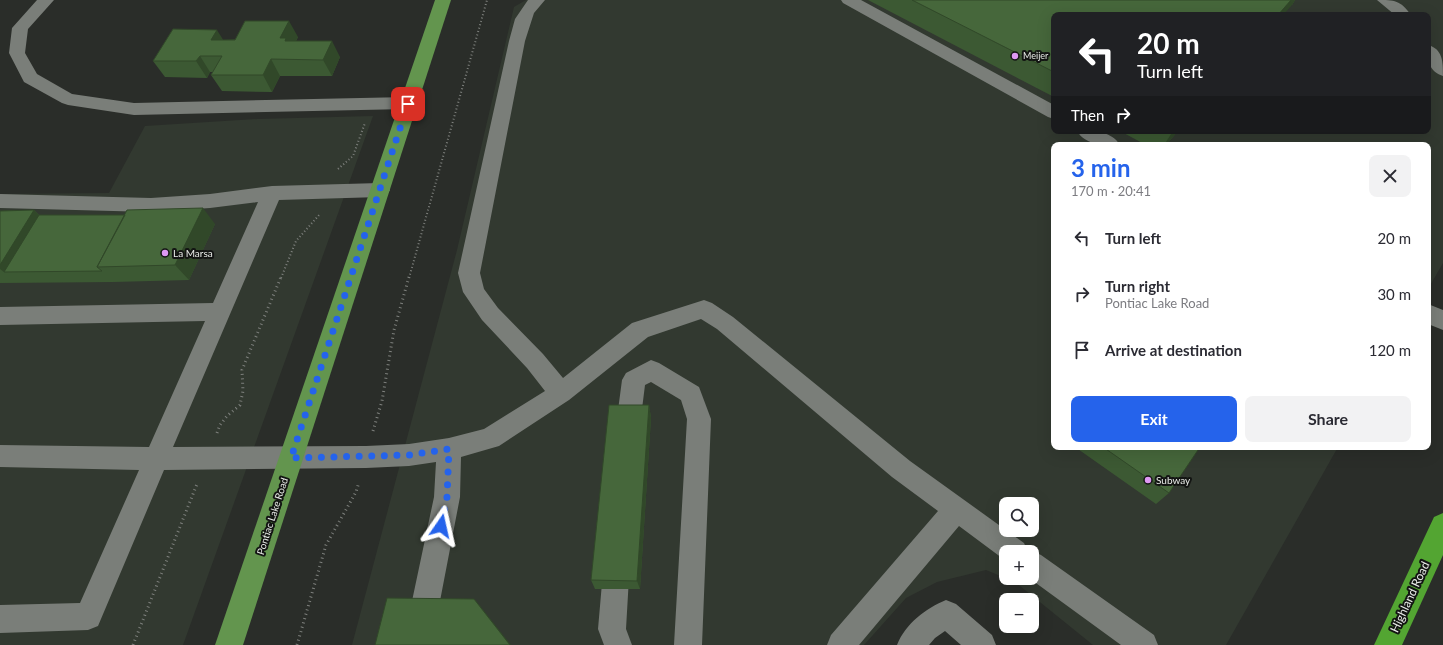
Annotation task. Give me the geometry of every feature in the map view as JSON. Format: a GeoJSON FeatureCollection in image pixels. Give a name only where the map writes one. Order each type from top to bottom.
{"type":"FeatureCollection","features":[{"type":"Feature","properties":{"kind":"highway","name":"Highland Road"},"geometry":{"type":"LineString","coordinates":[[1391,644],[1443,526]]}},
{"type":"Feature","properties":{"kind":"main road","name":"Pontiac Lake Road"},"geometry":{"type":"LineString","coordinates":[[229,645],[443,0]]}},
{"type":"Feature","properties":{"kind":"lane"},"geometry":{"type":"LineString","coordinates":[[46,0],[20,28],[17,53],[30,78],[68,99],[134,109],[408,104]]}},
{"type":"Feature","properties":{"kind":"lane"},"geometry":{"type":"LineString","coordinates":[[537,0],[531,4],[522,21],[517,40],[469,273],[474,292],[490,314],[535,361],[561,393]]}},
{"type":"Feature","properties":{"kind":"lane"},"geometry":{"type":"LineString","coordinates":[[849,0],[1051,112]]}},
{"type":"Feature","properties":{"kind":"lane"},"geometry":{"type":"LineString","coordinates":[[1385,0],[1401,12]]}},
{"type":"Feature","properties":{"kind":"lane"},"geometry":{"type":"LineString","coordinates":[[1431,54],[1443,70]]}},
{"type":"Feature","properties":{"kind":"lane"},"geometry":{"type":"LineString","coordinates":[[1091,134],[1106,142]]}},
{"type":"Feature","properties":{"kind":"lane"},"geometry":{"type":"LineString","coordinates":[[0,201],[151,205],[210,201],[272,193],[380,190]]}},
{"type":"Feature","properties":{"kind":"lane"},"geometry":{"type":"LineString","coordinates":[[0,619],[88,616],[272,193]]}},
{"type":"Feature","properties":{"kind":"lane"},"geometry":{"type":"LineString","coordinates":[[0,456],[157,459],[366,457],[409,455],[449,449],[490,438],[561,393],[640,330],[704,309],[725,323],[901,469],[1005,545]]}},
{"type":"Feature","properties":{"kind":"lane"},"geometry":{"type":"LineString","coordinates":[[0,316],[220,312]]}},
{"type":"Feature","properties":{"kind":"lane"},"geometry":{"type":"LineString","coordinates":[[1431,315],[1443,321]]}},
{"type":"Feature","properties":{"kind":"lane"},"geometry":{"type":"LineString","coordinates":[[625,457],[634,380],[651,370],[692,394],[699,419],[688,645]]}},
{"type":"Feature","properties":{"kind":"lane"},"geometry":{"type":"LineString","coordinates":[[426,601],[447,497],[449,449]]}},
{"type":"Feature","properties":{"kind":"lane"},"geometry":{"type":"LineString","coordinates":[[841,645],[956,510]]}},
{"type":"Feature","properties":{"kind":"lane"},"geometry":{"type":"LineString","coordinates":[[618,645],[612,629],[619,535]]}},
{"type":"Feature","properties":{"kind":"lane"},"geometry":{"type":"LineString","coordinates":[[1039,569],[1144,645]]}},
{"type":"Feature","properties":{"kind":"lane"},"geometry":{"type":"LineString","coordinates":[[911,645],[925,628],[946,614],[982,645]]}},
{"type":"Feature","properties":{"kind":"path"},"geometry":{"type":"LineString","coordinates":[[297,645],[326,545],[356,492],[382,401],[394,330],[487,0]]}},
{"type":"Feature","properties":{"kind":"path"},"geometry":{"type":"LineString","coordinates":[[133,645],[220,425],[227,416],[240,405],[243,391],[242,370],[296,241],[327,207],[337,171],[353,156],[372,104]]}},
{"type":"Feature","properties":{"kind":"shaded area"},"geometry":{"type":"Polygon","coordinates":[[[526,0],[1443,0],[1443,263],[1431,284],[1431,142],[1051,142],[1051,450],[1336,450],[1226,645],[1093,645],[1039,601],[1039,593],[1029,593],[1019,585],[1039,585],[1039,545],[999,545],[999,575],[986,570],[937,582],[906,598],[864,645],[352,645],[457,250],[514,7],[526,0]]]}},
{"type":"Feature","properties":{"kind":"shaded area"},"geometry":{"type":"Polygon","coordinates":[[[373,116],[183,645],[0,645],[0,194],[109,193],[145,126],[258,119],[373,116]]]}},
{"type":"Feature","properties":{"kind":"building","name":"Meijer"},"geometry":{"type":"Polygon","coordinates":[[[912,0],[1291,0],[1281,12],[1051,12],[1051,70],[912,0]]]}},
{"type":"Feature","properties":{"kind":"building"},"geometry":{"type":"Polygon","coordinates":[[[245,21],[289,21],[280,38],[286,38],[285,41],[332,41],[323,60],[271,59],[263,75],[211,75],[222,56],[200,56],[196,61],[153,61],[173,29],[217,30],[211,40],[235,40],[245,21]]]}},
{"type":"Feature","properties":{"kind":"building"},"geometry":{"type":"Polygon","coordinates":[[[203,208],[175,265],[97,267],[127,210],[203,208]]]}},
{"type":"Feature","properties":{"kind":"building"},"geometry":{"type":"Polygon","coordinates":[[[34,210],[0,265],[0,211],[34,210]]]}},
{"type":"Feature","properties":{"kind":"building"},"geometry":{"type":"Polygon","coordinates":[[[39,215],[125,215],[97,267],[102,271],[4,272],[39,215]]]}},
{"type":"Feature","properties":{"kind":"building"},"geometry":{"type":"Polygon","coordinates":[[[609,405],[649,405],[637,581],[591,580],[609,405]]]}},
{"type":"Feature","properties":{"kind":"building"},"geometry":{"type":"Polygon","coordinates":[[[1107,450],[1198,450],[1169,493],[1107,450]]]}},
{"type":"Feature","properties":{"kind":"building"},"geometry":{"type":"Polygon","coordinates":[[[387,598],[474,599],[510,645],[375,645],[387,598]]]}},
{"type":"Feature","properties":{"kind":"place","name":"Meijer"},"geometry":{"type":"Point","coordinates":[1015,56]}},
{"type":"Feature","properties":{"kind":"place","name":"La Marsa"},"geometry":{"type":"Point","coordinates":[165,253]}},
{"type":"Feature","properties":{"kind":"place","name":"Subway"},"geometry":{"type":"Point","coordinates":[1148,480]}},
{"type":"Feature","properties":{"kind":"route"},"geometry":{"type":"LineString","coordinates":[[408,104],[291,458],[409,455],[449,449],[447,497],[441,526]]}}]}
